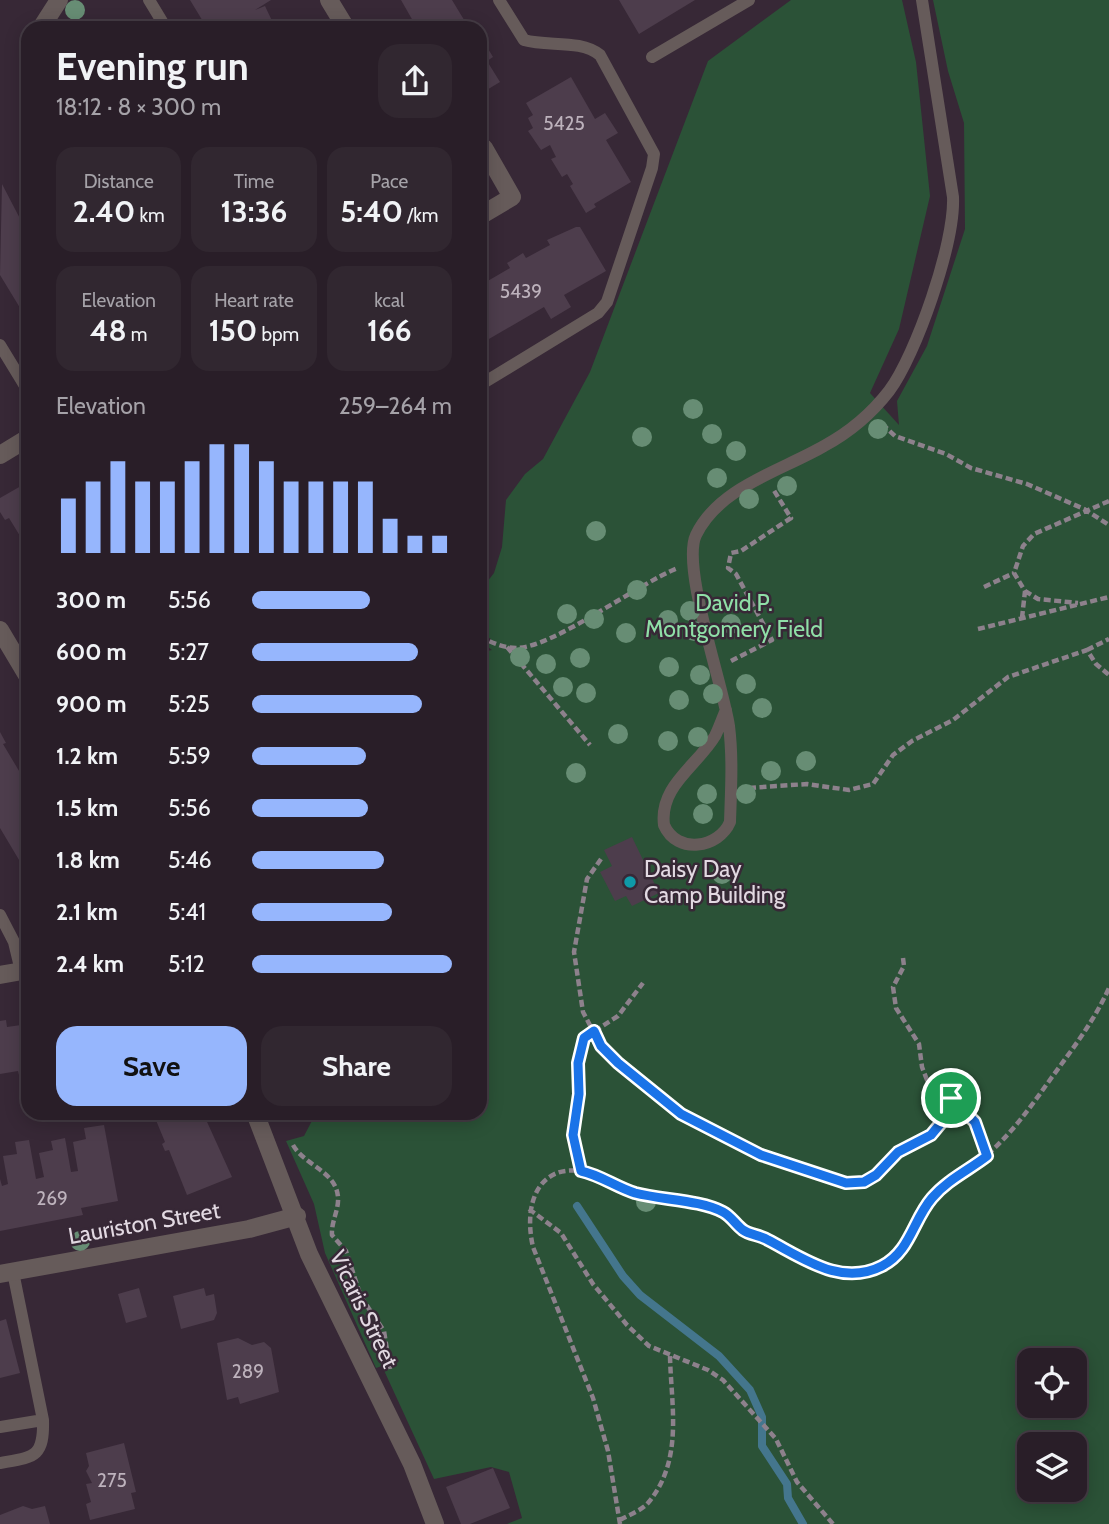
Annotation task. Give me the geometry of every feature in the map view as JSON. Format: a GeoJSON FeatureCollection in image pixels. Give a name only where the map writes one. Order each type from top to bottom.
{"type":"FeatureCollection","features":[{"type":"Feature","properties":{"kind":"street"},"geometry":{"type":"LineString","coordinates":[[46,21],[59,0]]}},
{"type":"Feature","properties":{"kind":"street"},"geometry":{"type":"LineString","coordinates":[[329,0],[342,21]]}},
{"type":"Feature","properties":{"kind":"street"},"geometry":{"type":"LineString","coordinates":[[487,153],[512,197],[487,212]]}},
{"type":"Feature","properties":{"kind":"street"},"geometry":{"type":"LineString","coordinates":[[0,455],[21,442]]}},
{"type":"Feature","properties":{"kind":"street"},"geometry":{"type":"LineString","coordinates":[[0,630],[21,665]]}},
{"type":"Feature","properties":{"kind":"street"},"geometry":{"type":"LineString","coordinates":[[0,975],[21,971]]}},
{"type":"Feature","properties":{"kind":"street","name":"Vicaris Street"},"geometry":{"type":"LineString","coordinates":[[258,1120],[310,1254],[412,1464],[434,1524]]}},
{"type":"Feature","properties":{"kind":"street","name":"Lauriston Street"},"geometry":{"type":"LineString","coordinates":[[6,1273],[249,1229],[297,1216]]}},
{"type":"Feature","properties":{"kind":"lane"},"geometry":{"type":"LineString","coordinates":[[149,0],[162,21]]}},
{"type":"Feature","properties":{"kind":"lane"},"geometry":{"type":"LineString","coordinates":[[487,381],[598,313],[607,302],[654,154],[600,55],[581,46],[524,40],[499,0]]}},
{"type":"Feature","properties":{"kind":"lane"},"geometry":{"type":"LineString","coordinates":[[652,57],[749,0]]}},
{"type":"Feature","properties":{"kind":"lane"},"geometry":{"type":"LineString","coordinates":[[726,710],[715,736],[670,792],[663,814],[667,831],[687,844],[713,842],[726,830],[730,822],[731,790],[732,751],[726,710],[718,667],[691,562],[695,536],[724,501],[743,488],[826,445],[869,412],[890,390],[912,345],[944,262],[952,222],[949,165],[922,0]]}},
{"type":"Feature","properties":{"kind":"lane"},"geometry":{"type":"LineString","coordinates":[[0,345],[21,380]]}},
{"type":"Feature","properties":{"kind":"lane"},"geometry":{"type":"LineString","coordinates":[[0,915],[21,962]]}},
{"type":"Feature","properties":{"kind":"lane"},"geometry":{"type":"LineString","coordinates":[[0,1463],[36,1454],[42,1446],[43,1420],[6,1273]]}},
{"type":"Feature","properties":{"kind":"lane"},"geometry":{"type":"LineString","coordinates":[[0,1427],[43,1420]]}},
{"type":"Feature","properties":{"kind":"path"},"geometry":{"type":"LineString","coordinates":[[869,412],[895,436],[946,454],[971,468],[1027,484],[1084,509],[1109,525]]}},
{"type":"Feature","properties":{"kind":"path"},"geometry":{"type":"LineString","coordinates":[[984,587],[1014,573],[1023,546],[1034,534],[1084,509],[1109,500]]}},
{"type":"Feature","properties":{"kind":"path"},"geometry":{"type":"LineString","coordinates":[[718,667],[772,640],[736,574],[727,568],[731,553],[741,551],[791,518],[782,504]]}},
{"type":"Feature","properties":{"kind":"path"},"geometry":{"type":"LineString","coordinates":[[487,639],[507,646],[532,645],[604,608],[651,579],[691,562]]}},
{"type":"Feature","properties":{"kind":"path"},"geometry":{"type":"LineString","coordinates":[[1014,573],[1025,591],[1038,599],[1082,603]]}},
{"type":"Feature","properties":{"kind":"path"},"geometry":{"type":"LineString","coordinates":[[1022,618],[1025,591]]}},
{"type":"Feature","properties":{"kind":"path"},"geometry":{"type":"LineString","coordinates":[[978,629],[1109,597]]}},
{"type":"Feature","properties":{"kind":"path"},"geometry":{"type":"LineString","coordinates":[[731,790],[786,784],[849,790],[873,784],[893,755],[912,741],[953,720],[1008,677],[1087,650],[1109,639]]}},
{"type":"Feature","properties":{"kind":"path"},"geometry":{"type":"LineString","coordinates":[[507,646],[590,745]]}},
{"type":"Feature","properties":{"kind":"path"},"geometry":{"type":"LineString","coordinates":[[1087,650],[1096,664],[1109,675]]}},
{"type":"Feature","properties":{"kind":"path"},"geometry":{"type":"LineString","coordinates":[[601,859],[591,872],[584,889],[573,952],[583,1012],[601,1046],[681,1114],[772,1160],[846,1183],[870,1178],[887,1166],[898,1152],[931,1135],[946,1117],[951,1098]]}},
{"type":"Feature","properties":{"kind":"path"},"geometry":{"type":"LineString","coordinates":[[903,958],[904,966],[892,996],[896,1008],[919,1044],[927,1080],[938,1091],[951,1098],[975,1122],[987,1156]]}},
{"type":"Feature","properties":{"kind":"path"},"geometry":{"type":"LineString","coordinates":[[581,1171],[573,1135],[579,1094],[578,1063],[584,1038],[618,1016],[643,983]]}},
{"type":"Feature","properties":{"kind":"path"},"geometry":{"type":"LineString","coordinates":[[670,1356],[672,1455],[665,1475],[647,1504],[620,1522],[596,1411],[571,1337],[533,1247],[528,1226],[538,1185],[552,1175],[572,1169],[598,1175],[631,1192],[713,1208],[725,1213],[745,1231],[764,1237],[793,1256],[821,1268],[849,1273],[867,1272],[899,1254],[922,1210],[934,1195],[987,1156],[1019,1125],[1086,1032],[1109,988]]}},
{"type":"Feature","properties":{"kind":"path"},"geometry":{"type":"LineString","coordinates":[[291,1142],[304,1160],[332,1179],[337,1187],[338,1202],[332,1236],[346,1251],[361,1297],[384,1331],[389,1350],[388,1382],[380,1400]]}},
{"type":"Feature","properties":{"kind":"path"},"geometry":{"type":"LineString","coordinates":[[530,1209],[561,1233],[593,1284],[627,1325],[649,1346],[708,1370],[723,1380],[776,1439],[797,1482],[833,1524]]}},
{"type":"Feature","properties":{"kind":"green space","name":"David P. Montgomery Field"},"geometry":{"type":"Polygon","coordinates":[[[791,0],[902,0],[916,62],[930,196],[899,329],[870,393],[899,425],[897,401],[927,346],[965,229],[964,123],[948,71],[933,0],[1109,0],[1109,1524],[507,1524],[522,1518],[509,1472],[491,1467],[434,1479],[382,1366],[376,1368],[325,1253],[314,1204],[286,1141],[304,1136],[312,1120],[487,1120],[487,651],[492,650],[488,647],[491,639],[487,637],[487,582],[494,573],[502,547],[506,500],[525,474],[543,459],[590,372],[708,61],[791,0]]]}},
{"type":"Feature","properties":{"kind":"building"},"geometry":{"type":"Polygon","coordinates":[[[190,0],[271,0],[255,10],[265,6],[272,21],[203,21],[190,0]]]}},
{"type":"Feature","properties":{"kind":"building"},"geometry":{"type":"Polygon","coordinates":[[[401,0],[452,0],[465,21],[413,21],[401,0]]]}},
{"type":"Feature","properties":{"kind":"building"},"geometry":{"type":"Polygon","coordinates":[[[619,0],[695,0],[639,34],[619,0]]]}},
{"type":"Feature","properties":{"kind":"building"},"geometry":{"type":"Polygon","coordinates":[[[487,47],[493,57],[487,61],[487,47]]]}},
{"type":"Feature","properties":{"kind":"building"},"geometry":{"type":"Polygon","coordinates":[[[487,61],[500,82],[487,90],[487,61]]]}},
{"type":"Feature","properties":{"kind":"building"},"geometry":{"type":"Polygon","coordinates":[[[571,77],[595,119],[605,113],[618,133],[606,140],[631,182],[594,204],[596,207],[586,213],[570,186],[573,184],[567,174],[562,177],[551,159],[556,157],[550,145],[541,150],[528,131],[533,128],[528,118],[533,115],[526,103],[571,77]]]}},
{"type":"Feature","properties":{"kind":"building"},"geometry":{"type":"Polygon","coordinates":[[[2,184],[21,221],[21,310],[0,275],[2,184]]]}},
{"type":"Feature","properties":{"kind":"building"},"geometry":{"type":"Polygon","coordinates":[[[580,227],[606,271],[564,295],[571,307],[551,319],[544,307],[487,340],[487,281],[510,268],[507,263],[523,253],[526,258],[550,245],[547,240],[580,227]]]}},
{"type":"Feature","properties":{"kind":"building"},"geometry":{"type":"Polygon","coordinates":[[[21,486],[21,538],[9,518],[5,520],[0,512],[0,498],[21,486]]]}},
{"type":"Feature","properties":{"kind":"building"},"geometry":{"type":"Polygon","coordinates":[[[0,732],[6,743],[3,744],[21,774],[21,863],[0,828],[0,732]]]}},
{"type":"Feature","properties":{"kind":"building","name":"Daisy Day Camp Building"},"geometry":{"type":"Polygon","coordinates":[[[632,837],[659,893],[632,906],[626,896],[615,901],[600,872],[612,866],[604,850],[632,837]]]}},
{"type":"Feature","properties":{"kind":"building"},"geometry":{"type":"Polygon","coordinates":[[[6,1020],[7,1027],[21,1025],[21,1074],[18,1071],[0,1074],[0,1021],[6,1020]]]}},
{"type":"Feature","properties":{"kind":"building"},"geometry":{"type":"Polygon","coordinates":[[[156,1120],[206,1120],[232,1177],[187,1195],[169,1150],[165,1151],[162,1144],[165,1142],[156,1120]]]}},
{"type":"Feature","properties":{"kind":"building"},"geometry":{"type":"Polygon","coordinates":[[[104,1125],[118,1201],[81,1208],[83,1215],[0,1231],[0,1179],[2,1186],[8,1184],[3,1156],[17,1154],[15,1142],[29,1140],[36,1179],[44,1177],[39,1153],[53,1150],[51,1141],[65,1138],[71,1172],[78,1171],[73,1142],[86,1139],[84,1128],[104,1125]]]}},
{"type":"Feature","properties":{"kind":"building"},"geometry":{"type":"Polygon","coordinates":[[[139,1288],[147,1317],[126,1323],[118,1294],[139,1288]]]}},
{"type":"Feature","properties":{"kind":"building"},"geometry":{"type":"Polygon","coordinates":[[[204,1288],[206,1296],[214,1294],[217,1313],[214,1320],[181,1329],[173,1296],[204,1288]]]}},
{"type":"Feature","properties":{"kind":"building"},"geometry":{"type":"Polygon","coordinates":[[[6,1319],[20,1373],[0,1378],[0,1321],[6,1319]]]}},
{"type":"Feature","properties":{"kind":"building"},"geometry":{"type":"Polygon","coordinates":[[[238,1338],[252,1345],[264,1342],[271,1348],[279,1392],[240,1404],[238,1397],[227,1400],[217,1343],[238,1338]]]}},
{"type":"Feature","properties":{"kind":"building"},"geometry":{"type":"Polygon","coordinates":[[[124,1443],[136,1492],[131,1493],[135,1509],[90,1520],[86,1504],[91,1502],[86,1484],[92,1483],[86,1471],[89,1466],[86,1453],[124,1443]]]}},
{"type":"Feature","properties":{"kind":"building"},"geometry":{"type":"Polygon","coordinates":[[[493,1468],[510,1508],[470,1524],[461,1524],[446,1487],[493,1468]]]}},
{"type":"Feature","properties":{"kind":"building"},"geometry":{"type":"Polygon","coordinates":[[[23,1506],[32,1509],[45,1506],[50,1524],[0,1524],[0,1515],[23,1506]]]}},
{"type":"Feature","properties":{"kind":"waterway"},"geometry":{"type":"LineString","coordinates":[[577,1206],[623,1276],[640,1295],[719,1356],[750,1390],[762,1417],[762,1446],[787,1484],[788,1498],[803,1524]]}},
{"type":"Feature","properties":{"kind":"place","name":"Daisy Day Camp Building"},"geometry":{"type":"Point","coordinates":[630,882]}},
{"type":"Feature","properties":{"kind":"route"},"geometry":{"type":"LineString","coordinates":[[594,1031],[601,1046],[618,1063],[681,1114],[784,1165],[846,1183],[864,1182],[887,1166],[898,1152],[931,1135],[946,1117],[951,1098],[969,1113],[975,1122],[987,1156],[934,1195],[922,1210],[910,1238],[899,1254],[867,1272],[849,1273],[821,1268],[793,1256],[764,1237],[745,1231],[725,1213],[701,1204],[674,1202],[631,1192],[598,1175],[581,1171],[573,1135],[573,1121],[578,1109],[579,1048],[584,1038],[594,1031]]}}]}
